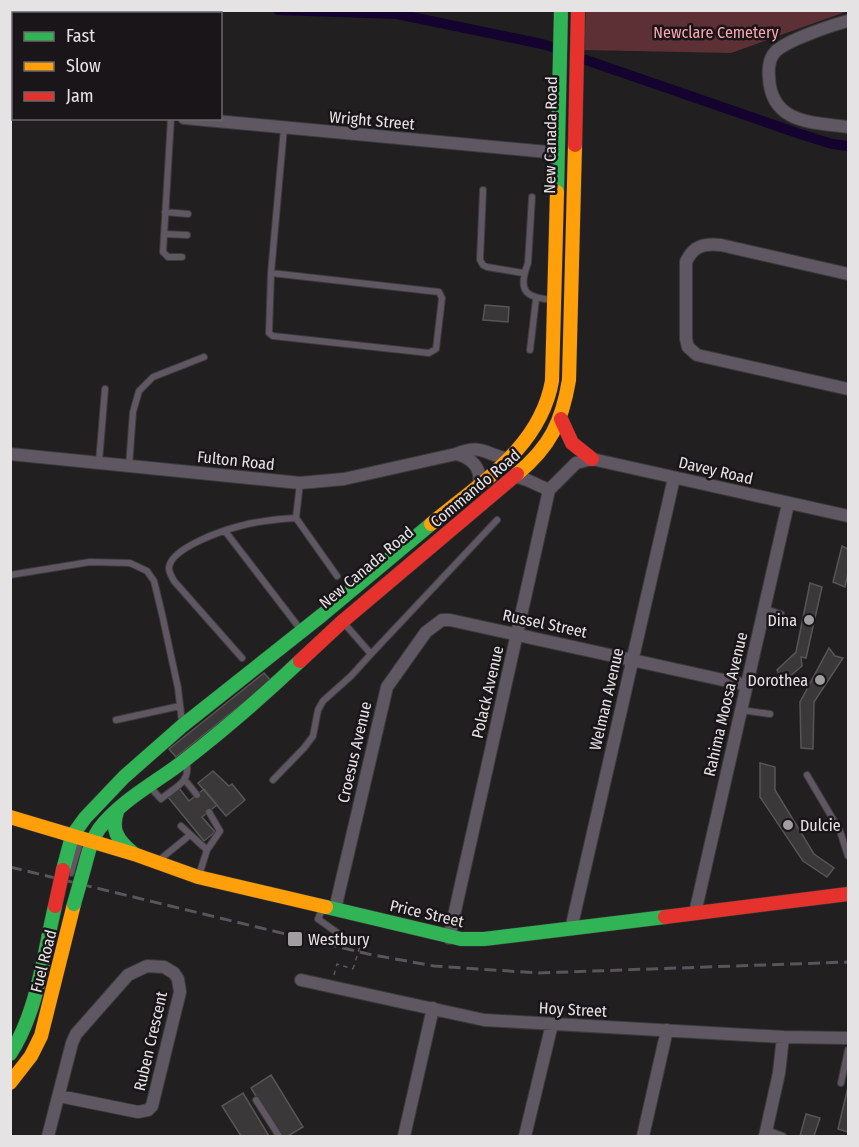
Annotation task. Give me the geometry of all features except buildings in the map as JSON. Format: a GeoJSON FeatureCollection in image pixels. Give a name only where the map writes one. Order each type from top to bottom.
{"type":"FeatureCollection","features":[{"type":"Feature","properties":{"kind":"main road","name":"Commando Road"},"geometry":{"type":"LineString","coordinates":[[83,839],[85,818],[124,777],[182,726],[479,485],[526,442],[536,428],[546,410],[550,396],[555,300],[561,10]]}},
{"type":"Feature","properties":{"kind":"main road","name":"Commando Road"},"geometry":{"type":"LineString","coordinates":[[83,839],[100,828],[119,808],[185,760],[268,691],[343,621],[541,453],[554,434],[561,419],[569,380],[571,354],[578,10]]}},
{"type":"Feature","properties":{"kind":"main road"},"geometry":{"type":"LineString","coordinates":[[561,419],[565,434],[573,446],[592,459]]}},
{"type":"Feature","properties":{"kind":"main road"},"geometry":{"type":"LineString","coordinates":[[119,808],[114,818],[114,830],[124,846],[134,854]]}},
{"type":"Feature","properties":{"kind":"main road","name":"Price Street"},"geometry":{"type":"LineString","coordinates":[[10,817],[134,854],[198,877],[449,938],[475,939],[571,929],[849,894]]}},
{"type":"Feature","properties":{"kind":"main road","name":"Fuel Road"},"geometry":{"type":"LineString","coordinates":[[73,873],[83,839]]}},
{"type":"Feature","properties":{"kind":"main road","name":"Fuel Road"},"geometry":{"type":"LineString","coordinates":[[10,1054],[32,1008],[83,839]]}},
{"type":"Feature","properties":{"kind":"main road","name":"Fuel Road"},"geometry":{"type":"LineString","coordinates":[[10,1083],[31,1056],[40,1036],[64,906]]}},
{"type":"Feature","properties":{"kind":"street"},"geometry":{"type":"LineString","coordinates":[[849,21],[785,45],[773,54],[770,60],[769,80],[773,97],[782,112],[801,120],[849,127]]}},
{"type":"Feature","properties":{"kind":"street","name":"Wright Street"},"geometry":{"type":"LineString","coordinates":[[204,120],[558,153]]}},
{"type":"Feature","properties":{"kind":"street"},"geometry":{"type":"LineString","coordinates":[[849,274],[721,245],[700,246],[689,255],[686,262],[685,331],[688,347],[696,355],[849,389]]}},
{"type":"Feature","properties":{"kind":"street","name":"Fulton Road"},"geometry":{"type":"LineString","coordinates":[[10,454],[300,483],[345,479],[478,449],[509,459]]}},
{"type":"Feature","properties":{"kind":"street"},"geometry":{"type":"LineString","coordinates":[[456,454],[474,463],[479,474],[479,485]]}},
{"type":"Feature","properties":{"kind":"street","name":"Davey Road"},"geometry":{"type":"LineString","coordinates":[[549,490],[576,463],[592,459],[849,516]]}},
{"type":"Feature","properties":{"kind":"street"},"geometry":{"type":"LineString","coordinates":[[514,476],[549,490]]}},
{"type":"Feature","properties":{"kind":"street","name":"Welman Avenue"},"geometry":{"type":"LineString","coordinates":[[571,929],[674,477]]}},
{"type":"Feature","properties":{"kind":"street","name":"Polack Avenue"},"geometry":{"type":"LineString","coordinates":[[449,938],[549,490]]}},
{"type":"Feature","properties":{"kind":"street","name":"Rahima Moosa Avenue"},"geometry":{"type":"LineString","coordinates":[[695,913],[788,504]]}},
{"type":"Feature","properties":{"kind":"street","name":"Russel Street"},"geometry":{"type":"LineString","coordinates":[[442,620],[517,634],[746,685]]}},
{"type":"Feature","properties":{"kind":"street","name":"Croesus Avenue"},"geometry":{"type":"LineString","coordinates":[[329,908],[387,687],[426,632],[442,620]]}},
{"type":"Feature","properties":{"kind":"street","name":"Ruben Crescent"},"geometry":{"type":"LineString","coordinates":[[48,1137],[69,1050],[76,1034],[128,975],[147,966],[164,968],[174,973],[178,979],[180,992],[154,1101],[148,1110],[138,1113],[59,1096]]}},
{"type":"Feature","properties":{"kind":"street","name":"Hoy Street"},"geometry":{"type":"LineString","coordinates":[[301,980],[484,1020],[783,1037],[849,1038]]}},
{"type":"Feature","properties":{"kind":"street"},"geometry":{"type":"LineString","coordinates":[[404,1137],[433,1008]]}},
{"type":"Feature","properties":{"kind":"street"},"geometry":{"type":"LineString","coordinates":[[525,1137],[552,1024]]}},
{"type":"Feature","properties":{"kind":"street"},"geometry":{"type":"LineString","coordinates":[[643,1137],[667,1030]]}},
{"type":"Feature","properties":{"kind":"street"},"geometry":{"type":"LineString","coordinates":[[765,1133],[783,1037]]}},
{"type":"Feature","properties":{"kind":"lane","name":"New Canada Road"},"geometry":{"type":"LineString","coordinates":[[552,408],[558,384],[566,10]]}},
{"type":"Feature","properties":{"kind":"lane","name":"New Canada Road"},"geometry":{"type":"LineString","coordinates":[[83,839],[102,815],[266,687],[310,643],[516,468],[547,436],[556,420],[564,380],[573,10]]}},
{"type":"Feature","properties":{"kind":"lane"},"geometry":{"type":"LineString","coordinates":[[171,120],[163,252],[165,256],[182,257]]}},
{"type":"Feature","properties":{"kind":"lane"},"geometry":{"type":"LineString","coordinates":[[271,273],[439,292],[442,298],[435,349],[429,352],[273,336],[268,329],[271,273],[284,128]]}},
{"type":"Feature","properties":{"kind":"lane"},"geometry":{"type":"LineString","coordinates":[[483,190],[480,260],[487,267],[523,273]]}},
{"type":"Feature","properties":{"kind":"lane"},"geometry":{"type":"LineString","coordinates":[[532,197],[528,263],[523,273],[524,290],[536,299],[555,300]]}},
{"type":"Feature","properties":{"kind":"lane"},"geometry":{"type":"LineString","coordinates":[[165,212],[188,214]]}},
{"type":"Feature","properties":{"kind":"lane"},"geometry":{"type":"LineString","coordinates":[[164,234],[187,235]]}},
{"type":"Feature","properties":{"kind":"lane"},"geometry":{"type":"LineString","coordinates":[[530,350],[536,299]]}},
{"type":"Feature","properties":{"kind":"lane"},"geometry":{"type":"LineString","coordinates":[[129,466],[134,412],[139,391],[153,377],[204,357]]}},
{"type":"Feature","properties":{"kind":"lane"},"geometry":{"type":"LineString","coordinates":[[99,462],[105,389]]}},
{"type":"Feature","properties":{"kind":"lane","name":"New Canada Road"},"geometry":{"type":"LineString","coordinates":[[83,839],[90,820],[96,812],[155,756],[499,475],[532,443]]}},
{"type":"Feature","properties":{"kind":"lane"},"geometry":{"type":"LineString","coordinates":[[300,483],[297,518],[337,576]]}},
{"type":"Feature","properties":{"kind":"lane"},"geometry":{"type":"LineString","coordinates":[[242,658],[174,581],[169,567],[171,561],[199,541],[225,531],[255,523],[297,518]]}},
{"type":"Feature","properties":{"kind":"lane"},"geometry":{"type":"LineString","coordinates":[[273,780],[313,736],[318,710],[323,701],[351,676],[497,520]]}},
{"type":"Feature","properties":{"kind":"lane"},"geometry":{"type":"LineString","coordinates":[[225,531],[301,630]]}},
{"type":"Feature","properties":{"kind":"lane"},"geometry":{"type":"LineString","coordinates":[[10,575],[90,562],[130,563],[147,571],[154,582],[162,614],[178,688],[182,726]]}},
{"type":"Feature","properties":{"kind":"lane"},"geometry":{"type":"LineString","coordinates":[[764,608],[781,614]]}},
{"type":"Feature","properties":{"kind":"lane"},"geometry":{"type":"LineString","coordinates":[[343,621],[371,654]]}},
{"type":"Feature","properties":{"kind":"lane"},"geometry":{"type":"LineString","coordinates":[[116,720],[180,706]]}},
{"type":"Feature","properties":{"kind":"lane"},"geometry":{"type":"LineString","coordinates":[[740,710],[770,714]]}},
{"type":"Feature","properties":{"kind":"lane"},"geometry":{"type":"LineString","coordinates":[[149,785],[161,799],[185,780],[188,770],[185,760]]}},
{"type":"Feature","properties":{"kind":"lane"},"geometry":{"type":"LineString","coordinates":[[807,775],[840,831],[849,856]]}},
{"type":"Feature","properties":{"kind":"lane"},"geometry":{"type":"LineString","coordinates":[[185,780],[197,795]]}},
{"type":"Feature","properties":{"kind":"lane"},"geometry":{"type":"LineString","coordinates":[[198,877],[207,850],[220,831],[209,812]]}},
{"type":"Feature","properties":{"kind":"lane"},"geometry":{"type":"LineString","coordinates":[[181,826],[207,850]]}},
{"type":"Feature","properties":{"kind":"lane"},"geometry":{"type":"LineString","coordinates":[[157,862],[190,835]]}},
{"type":"Feature","properties":{"kind":"lane"},"geometry":{"type":"LineString","coordinates":[[10,1064],[21,1049],[32,1022],[64,906]]}},
{"type":"Feature","properties":{"kind":"lane"},"geometry":{"type":"LineString","coordinates":[[10,1073],[20,1063],[35,1035],[64,906]]}},
{"type":"Feature","properties":{"kind":"lane"},"geometry":{"type":"LineString","coordinates":[[329,908],[318,919],[346,939]]}},
{"type":"Feature","properties":{"kind":"lane"},"geometry":{"type":"LineString","coordinates":[[841,1083],[849,1050]]}},
{"type":"Feature","properties":{"kind":"lane"},"geometry":{"type":"LineString","coordinates":[[256,1100],[279,1137]]}},
{"type":"Feature","properties":{"kind":"lane"},"geometry":{"type":"LineString","coordinates":[[765,1133],[783,1137]]}},
{"type":"Feature","properties":{"kind":"path"},"geometry":{"type":"LineString","coordinates":[[338,964],[353,969],[361,943]]}},
{"type":"Feature","properties":{"kind":"green space","name":"Newclare Cemetery"},"geometry":{"type":"Polygon","coordinates":[[[586,11],[848,11],[731,53],[584,50],[586,11]]]}},
{"type":"Feature","properties":{"kind":"waterway"},"geometry":{"type":"LineString","coordinates":[[278,10],[397,14],[552,47]]}},
{"type":"Feature","properties":{"kind":"waterway"},"geometry":{"type":"LineString","coordinates":[[586,60],[797,133],[832,144],[848,146]]}},
{"type":"Feature","properties":{"kind":"railway"},"geometry":{"type":"LineString","coordinates":[[10,867],[368,954],[434,966],[538,973],[848,962]]}},
{"type":"Feature","properties":{"kind":"traffic: fast"},"geometry":{"type":"LineString","coordinates":[[557,192],[561,10]]}},
{"type":"Feature","properties":{"kind":"traffic: fast"},"geometry":{"type":"LineString","coordinates":[[63,870],[72,836],[85,818],[124,777],[182,726],[322,615],[431,524]]}},
{"type":"Feature","properties":{"kind":"traffic: fast"},"geometry":{"type":"LineString","coordinates":[[82,876],[93,840],[99,829],[118,809],[215,736],[300,661]]}},
{"type":"Feature","properties":{"kind":"traffic: fast"},"geometry":{"type":"LineString","coordinates":[[118,809],[115,822],[116,834],[133,853]]}},
{"type":"Feature","properties":{"kind":"traffic: fast"},"geometry":{"type":"LineString","coordinates":[[74,904],[82,876]]}},
{"type":"Feature","properties":{"kind":"traffic: fast"},"geometry":{"type":"LineString","coordinates":[[10,1054],[27,1021],[33,1002],[55,906]]}},
{"type":"Feature","properties":{"kind":"traffic: fast"},"geometry":{"type":"LineString","coordinates":[[326,907],[461,939],[484,939],[665,917]]}},
{"type":"Feature","properties":{"kind":"traffic: slow"},"geometry":{"type":"LineString","coordinates":[[517,474],[538,454],[553,433],[563,409],[569,380],[575,145]]}},
{"type":"Feature","properties":{"kind":"traffic: slow"},"geometry":{"type":"LineString","coordinates":[[431,524],[505,462],[535,426],[545,405],[552,381],[557,192]]}},
{"type":"Feature","properties":{"kind":"traffic: slow"},"geometry":{"type":"LineString","coordinates":[[10,817],[134,854],[198,877],[326,907]]}},
{"type":"Feature","properties":{"kind":"traffic: slow"},"geometry":{"type":"LineString","coordinates":[[10,1083],[31,1056],[41,1036],[74,904]]}},
{"type":"Feature","properties":{"kind":"traffic: jam"},"geometry":{"type":"LineString","coordinates":[[575,145],[578,10]]}},
{"type":"Feature","properties":{"kind":"traffic: jam"},"geometry":{"type":"LineString","coordinates":[[561,419],[572,443],[592,459]]}},
{"type":"Feature","properties":{"kind":"traffic: jam"},"geometry":{"type":"LineString","coordinates":[[300,661],[343,621],[517,474]]}},
{"type":"Feature","properties":{"kind":"traffic: jam"},"geometry":{"type":"LineString","coordinates":[[55,906],[63,870]]}},
{"type":"Feature","properties":{"kind":"traffic: jam"},"geometry":{"type":"LineString","coordinates":[[665,917],[848,894]]}},
{"type":"Feature","properties":{"kind":"place","name":"Dina"},"geometry":{"type":"Point","coordinates":[809,620]}},
{"type":"Feature","properties":{"kind":"place","name":"Dorothea"},"geometry":{"type":"Point","coordinates":[820,680]}},
{"type":"Feature","properties":{"kind":"place","name":"Dulcie"},"geometry":{"type":"Point","coordinates":[788,825]}},
{"type":"Feature","properties":{"kind":"place","name":"Westbury"},"geometry":{"type":"Point","coordinates":[295,939]}}]}
